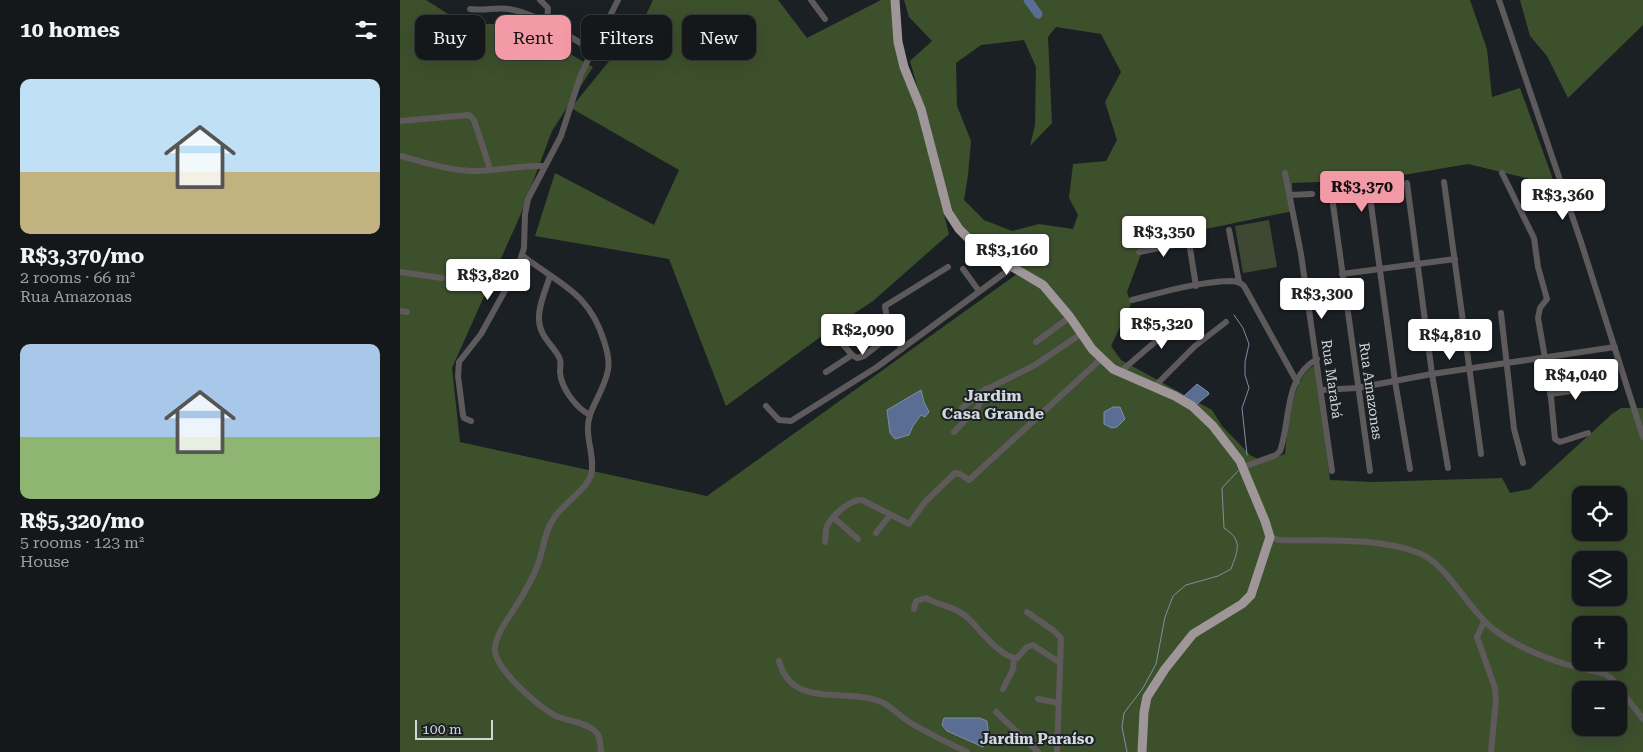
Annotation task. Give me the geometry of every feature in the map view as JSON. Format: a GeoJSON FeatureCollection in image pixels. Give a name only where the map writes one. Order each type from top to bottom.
{"type":"FeatureCollection","features":[{"type":"Feature","properties":{"kind":"main road"},"geometry":{"type":"LineString","coordinates":[[894,0],[898,42],[902,59],[921,108],[948,212],[969,239],[1043,285],[1102,359],[1120,372],[1192,406],[1224,437],[1243,467],[1270,537],[1251,596],[1242,604],[1193,634],[1153,686],[1144,712],[1142,752]]}},
{"type":"Feature","properties":{"kind":"street"},"geometry":{"type":"LineString","coordinates":[[540,0],[548,8],[548,15]]}},
{"type":"Feature","properties":{"kind":"street"},"geometry":{"type":"LineString","coordinates":[[610,15],[618,0]]}},
{"type":"Feature","properties":{"kind":"street"},"geometry":{"type":"LineString","coordinates":[[811,0],[825,19]]}},
{"type":"Feature","properties":{"kind":"street"},"geometry":{"type":"LineString","coordinates":[[1499,0],[1581,242],[1643,437]]}},
{"type":"Feature","properties":{"kind":"street"},"geometry":{"type":"LineString","coordinates":[[470,9],[484,11],[509,9],[525,15]]}},
{"type":"Feature","properties":{"kind":"street"},"geometry":{"type":"LineString","coordinates":[[471,421],[462,415],[458,376],[459,362],[490,318],[511,283],[523,256],[525,214],[528,199],[561,136],[578,83],[588,60]]}},
{"type":"Feature","properties":{"kind":"street"},"geometry":{"type":"LineString","coordinates":[[400,121],[468,115],[474,120],[490,170]]}},
{"type":"Feature","properties":{"kind":"street"},"geometry":{"type":"LineString","coordinates":[[400,156],[437,167],[472,171],[544,166]]}},
{"type":"Feature","properties":{"kind":"street","name":"Rua Marabá"},"geometry":{"type":"LineString","coordinates":[[1285,173],[1301,254],[1332,471]]}},
{"type":"Feature","properties":{"kind":"street"},"geometry":{"type":"LineString","coordinates":[[1502,173],[1524,215],[1536,246],[1538,267],[1547,299],[1538,313],[1556,442],[1588,433]]}},
{"type":"Feature","properties":{"kind":"street"},"geometry":{"type":"LineString","coordinates":[[1368,182],[1395,381],[1410,469]]}},
{"type":"Feature","properties":{"kind":"street"},"geometry":{"type":"LineString","coordinates":[[1444,182],[1468,370],[1481,454]]}},
{"type":"Feature","properties":{"kind":"street"},"geometry":{"type":"LineString","coordinates":[[1407,183],[1432,374],[1448,468]]}},
{"type":"Feature","properties":{"kind":"street"},"geometry":{"type":"LineString","coordinates":[[1289,195],[1312,194]]}},
{"type":"Feature","properties":{"kind":"street","name":"Rua Amazonas"},"geometry":{"type":"LineString","coordinates":[[1332,197],[1370,471]]}},
{"type":"Feature","properties":{"kind":"street"},"geometry":{"type":"LineString","coordinates":[[1229,230],[1239,282]]}},
{"type":"Feature","properties":{"kind":"street"},"geometry":{"type":"LineString","coordinates":[[1139,252],[1189,242],[1196,286]]}},
{"type":"Feature","properties":{"kind":"street"},"geometry":{"type":"LineString","coordinates":[[523,256],[570,288],[588,307],[601,332],[608,354],[608,370],[598,401],[590,415],[588,426],[592,460],[590,477],[584,488],[572,497],[549,526],[538,565],[519,605],[502,629],[495,651],[498,662],[533,699],[555,715],[588,727],[596,732],[600,739],[601,752]]}},
{"type":"Feature","properties":{"kind":"street"},"geometry":{"type":"LineString","coordinates":[[1342,274],[1455,259]]}},
{"type":"Feature","properties":{"kind":"street"},"geometry":{"type":"LineString","coordinates":[[902,349],[888,326],[884,310],[886,306],[948,266]]}},
{"type":"Feature","properties":{"kind":"street"},"geometry":{"type":"LineString","coordinates":[[766,406],[779,420],[791,421],[841,391],[902,349],[1014,266]]}},
{"type":"Feature","properties":{"kind":"street"},"geometry":{"type":"LineString","coordinates":[[963,268],[980,291]]}},
{"type":"Feature","properties":{"kind":"street"},"geometry":{"type":"LineString","coordinates":[[400,272],[442,278]]}},
{"type":"Feature","properties":{"kind":"street"},"geometry":{"type":"LineString","coordinates":[[550,276],[540,311],[539,326],[543,338],[558,356],[561,364],[560,373],[572,400],[583,412],[590,415]]}},
{"type":"Feature","properties":{"kind":"street"},"geometry":{"type":"LineString","coordinates":[[1132,300],[1196,286],[1231,281],[1239,282],[1244,286],[1297,382]]}},
{"type":"Feature","properties":{"kind":"street"},"geometry":{"type":"LineString","coordinates":[[1120,372],[1191,312]]}},
{"type":"Feature","properties":{"kind":"street"},"geometry":{"type":"LineString","coordinates":[[1501,313],[1514,429],[1524,463]]}},
{"type":"Feature","properties":{"kind":"street"},"geometry":{"type":"LineString","coordinates":[[1036,342],[1070,317]]}},
{"type":"Feature","properties":{"kind":"street"},"geometry":{"type":"LineString","coordinates":[[1154,387],[1195,346],[1226,322]]}},
{"type":"Feature","properties":{"kind":"street"},"geometry":{"type":"LineString","coordinates":[[832,330],[852,355],[857,358],[864,356],[892,334]]}},
{"type":"Feature","properties":{"kind":"street"},"geometry":{"type":"LineString","coordinates":[[962,408],[985,390],[1035,365],[1081,334]]}},
{"type":"Feature","properties":{"kind":"street"},"geometry":{"type":"LineString","coordinates":[[1321,390],[1357,388],[1432,374],[1615,347]]}},
{"type":"Feature","properties":{"kind":"street"},"geometry":{"type":"LineString","coordinates":[[826,372],[852,355]]}},
{"type":"Feature","properties":{"kind":"street"},"geometry":{"type":"LineString","coordinates":[[825,542],[827,526],[848,505],[857,499],[909,524],[925,502],[955,473],[969,480],[1102,359]]}},
{"type":"Feature","properties":{"kind":"street"},"geometry":{"type":"LineString","coordinates":[[1243,467],[1280,452],[1290,396],[1308,366],[1317,359]]}},
{"type":"Feature","properties":{"kind":"street"},"geometry":{"type":"LineString","coordinates":[[1550,394],[1599,387]]}},
{"type":"Feature","properties":{"kind":"street"},"geometry":{"type":"LineString","coordinates":[[954,432],[978,407],[985,390]]}},
{"type":"Feature","properties":{"kind":"street"},"geometry":{"type":"LineString","coordinates":[[876,533],[890,515]]}},
{"type":"Feature","properties":{"kind":"street"},"geometry":{"type":"LineString","coordinates":[[834,518],[858,539]]}},
{"type":"Feature","properties":{"kind":"street"},"geometry":{"type":"LineString","coordinates":[[1270,537],[1279,540],[1375,544],[1403,548],[1420,554],[1436,565],[1484,622],[1508,639],[1541,656],[1606,674],[1643,719]]}},
{"type":"Feature","properties":{"kind":"street"},"geometry":{"type":"LineString","coordinates":[[914,610],[914,603],[922,598],[956,610],[967,617],[989,640],[1014,658]]}},
{"type":"Feature","properties":{"kind":"street"},"geometry":{"type":"LineString","coordinates":[[1027,612],[1061,638],[1057,752]]}},
{"type":"Feature","properties":{"kind":"street"},"geometry":{"type":"LineString","coordinates":[[1484,622],[1478,637],[1495,688],[1496,700],[1491,752]]}},
{"type":"Feature","properties":{"kind":"street"},"geometry":{"type":"LineString","coordinates":[[1014,658],[1017,658],[1026,646],[1034,645],[1060,663]]}},
{"type":"Feature","properties":{"kind":"street"},"geometry":{"type":"LineString","coordinates":[[1003,689],[1013,669],[1014,658]]}},
{"type":"Feature","properties":{"kind":"street"},"geometry":{"type":"LineString","coordinates":[[779,661],[782,675],[787,681],[801,690],[883,702],[908,721],[967,752]]}},
{"type":"Feature","properties":{"kind":"street"},"geometry":{"type":"LineString","coordinates":[[1038,699],[1059,703]]}},
{"type":"Feature","properties":{"kind":"street"},"geometry":{"type":"LineString","coordinates":[[996,712],[1038,752]]}},
{"type":"Feature","properties":{"kind":"green space"},"geometry":{"type":"Polygon","coordinates":[[[400,0],[426,0],[450,15],[415,15],[415,60],[485,60],[485,24],[495,24],[495,60],[571,60],[571,55],[593,67],[552,131],[520,216],[452,368],[460,442],[707,496],[1024,269],[970,237],[955,219],[910,61],[932,41],[909,17],[904,0],[1470,0],[1487,49],[1492,97],[1520,88],[1555,185],[1468,164],[1374,180],[1292,183],[1293,211],[1191,232],[1144,246],[1127,292],[1131,304],[1111,346],[1121,360],[1212,410],[1222,426],[1250,455],[1262,461],[1285,454],[1289,418],[1296,392],[1307,371],[1315,365],[1330,480],[1373,482],[1502,478],[1510,493],[1530,489],[1612,414],[1621,408],[1643,408],[1643,752],[400,752],[400,0]],[[1056,27],[1048,37],[1052,123],[1030,146],[1035,125],[1036,67],[1024,40],[981,45],[956,63],[957,106],[971,141],[964,200],[984,220],[1012,231],[1039,224],[1073,229],[1078,215],[1069,198],[1073,164],[1106,161],[1117,140],[1105,102],[1121,72],[1101,34],[1056,27]]]}},
{"type":"Feature","properties":{"kind":"green space"},"geometry":{"type":"Polygon","coordinates":[[[653,0],[778,0],[807,38],[881,0],[891,0],[949,234],[873,301],[834,327],[726,406],[669,259],[535,236],[555,173],[654,225],[679,170],[571,108],[610,60],[672,60],[672,15],[646,15],[653,0]]]}},
{"type":"Feature","properties":{"kind":"green space"},"geometry":{"type":"Polygon","coordinates":[[[1520,0],[1643,0],[1643,25],[1568,98],[1547,56],[1530,36],[1520,0]]]}},
{"type":"Feature","properties":{"kind":"green space"},"geometry":{"type":"Polygon","coordinates":[[[1269,220],[1277,267],[1243,273],[1235,226],[1269,220]]]}},
{"type":"Feature","properties":{"kind":"water"},"geometry":{"type":"Polygon","coordinates":[[[1197,384],[1209,394],[1197,404],[1183,397],[1197,384]]]}},
{"type":"Feature","properties":{"kind":"water"},"geometry":{"type":"Polygon","coordinates":[[[921,390],[929,412],[925,417],[921,415],[909,435],[895,439],[890,433],[887,410],[921,390]]]}},
{"type":"Feature","properties":{"kind":"water"},"geometry":{"type":"Polygon","coordinates":[[[1113,407],[1120,407],[1125,419],[1117,427],[1112,428],[1104,424],[1104,412],[1113,407]]]}},
{"type":"Feature","properties":{"kind":"water"},"geometry":{"type":"Polygon","coordinates":[[[944,718],[980,718],[987,721],[988,730],[983,747],[947,731],[942,725],[944,718]]]}},
{"type":"Feature","properties":{"kind":"waterway"},"geometry":{"type":"LineString","coordinates":[[1028,0],[1038,14]]}},
{"type":"Feature","properties":{"kind":"waterway"},"geometry":{"type":"LineString","coordinates":[[1234,315],[1243,328],[1249,344],[1245,362],[1245,375],[1249,388],[1242,408],[1247,455]]}},
{"type":"Feature","properties":{"kind":"waterway"},"geometry":{"type":"LineString","coordinates":[[1127,752],[1122,727],[1124,713],[1143,688],[1156,664],[1165,617],[1173,596],[1186,585],[1218,576],[1231,569],[1236,556],[1237,546],[1234,537],[1224,528],[1222,488],[1238,471]]}},
{"type":"Feature","properties":{"kind":"district","name":"Jardim Casa Grande"},"geometry":{"type":"Point","coordinates":[993,404]}},
{"type":"Feature","properties":{"kind":"district","name":"Jardim Paraíso"},"geometry":{"type":"Point","coordinates":[1037,739]}}]}
